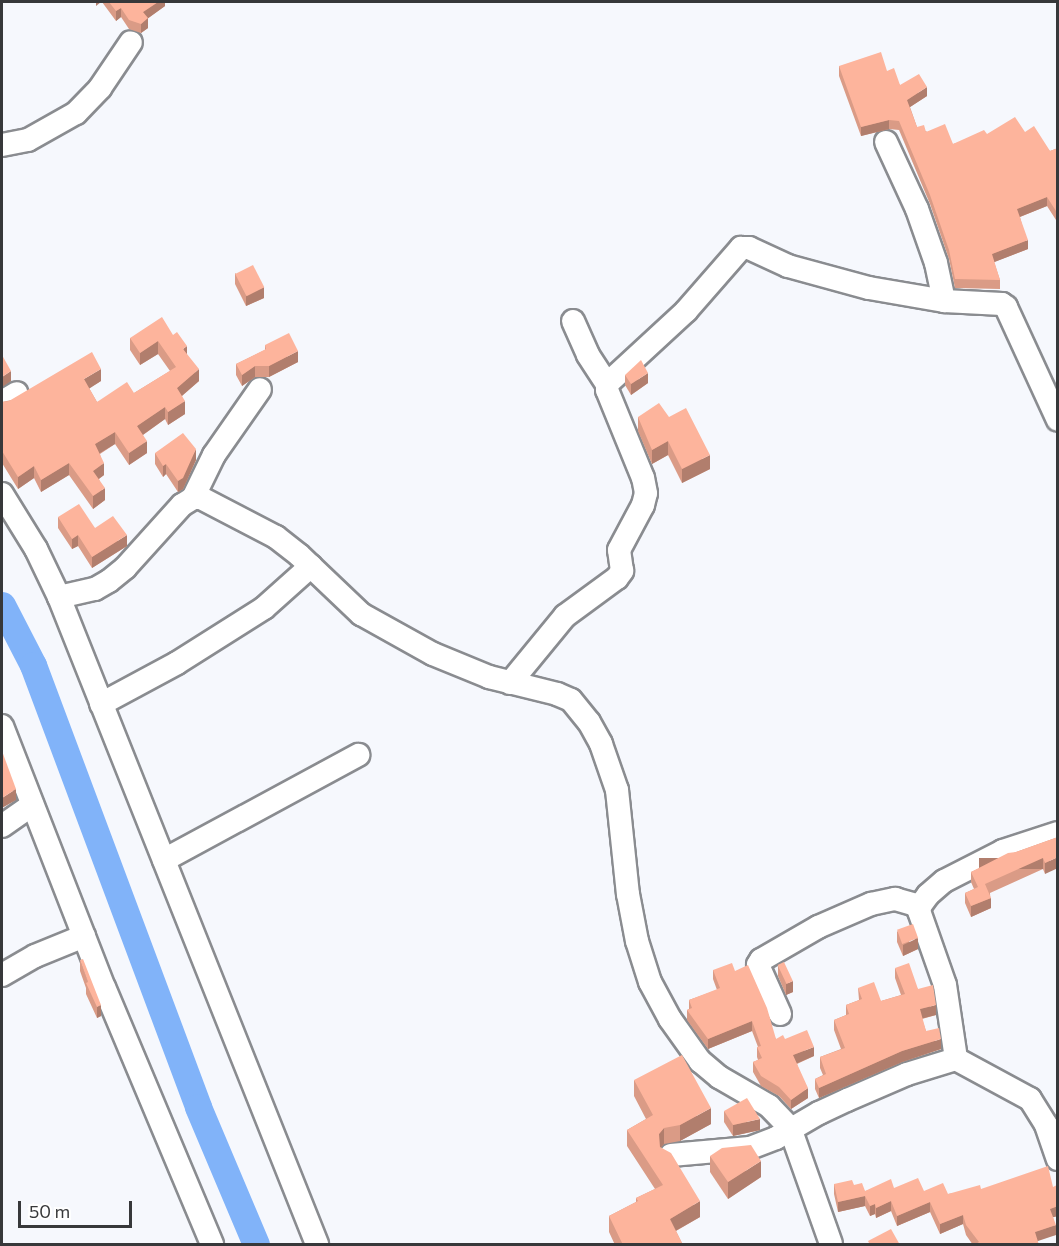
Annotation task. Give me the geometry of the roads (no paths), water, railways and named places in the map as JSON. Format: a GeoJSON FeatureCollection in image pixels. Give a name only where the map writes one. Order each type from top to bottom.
{"type":"FeatureCollection","features":[{"type":"Feature","properties":{"kind":"street"},"geometry":{"type":"LineString","coordinates":[[2,145],[37,136],[76,113],[100,88],[131,42]]}},
{"type":"Feature","properties":{"kind":"street"},"geometry":{"type":"LineString","coordinates":[[886,142],[917,209],[936,263],[944,301]]}},
{"type":"Feature","properties":{"kind":"street"},"geometry":{"type":"LineString","coordinates":[[607,384],[686,311],[743,247],[788,267],[869,288],[944,301],[1002,304],[1006,307],[1058,420]]}},
{"type":"Feature","properties":{"kind":"street"},"geometry":{"type":"LineString","coordinates":[[510,682],[565,616],[617,578],[622,571],[618,550],[643,505],[646,493],[607,390],[607,384],[588,355],[573,321]]}},
{"type":"Feature","properties":{"kind":"street"},"geometry":{"type":"LineString","coordinates":[[59,597],[95,589],[109,581],[182,505],[193,498],[214,455],[260,389]]}},
{"type":"Feature","properties":{"kind":"street"},"geometry":{"type":"LineString","coordinates":[[2,494],[36,549],[59,597],[317,1245]]}},
{"type":"Feature","properties":{"kind":"street"},"geometry":{"type":"LineString","coordinates":[[193,498],[211,501],[255,524],[311,566],[361,614],[434,654],[510,682],[571,700],[590,722],[601,744],[617,790],[628,894],[637,941],[650,982],[670,1019],[700,1061],[719,1077],[769,1106],[783,1132],[831,1245]]}},
{"type":"Feature","properties":{"kind":"street"},"geometry":{"type":"LineString","coordinates":[[101,704],[177,663],[264,608],[311,566]]}},
{"type":"Feature","properties":{"kind":"street"},"geometry":{"type":"LineString","coordinates":[[2,726],[84,936],[212,1245]]}},
{"type":"Feature","properties":{"kind":"street"},"geometry":{"type":"LineString","coordinates":[[164,860],[358,755]]}},
{"type":"Feature","properties":{"kind":"street"},"geometry":{"type":"LineString","coordinates":[[2,826],[32,805]]}},
{"type":"Feature","properties":{"kind":"street"},"geometry":{"type":"LineString","coordinates":[[920,906],[944,881],[1019,845],[1058,833]]}},
{"type":"Feature","properties":{"kind":"street"},"geometry":{"type":"LineString","coordinates":[[780,1014],[758,965],[761,960],[818,927],[870,904],[895,898],[920,906]]}},
{"type":"Feature","properties":{"kind":"street"},"geometry":{"type":"LineString","coordinates":[[920,906],[928,943],[945,985],[956,1059]]}},
{"type":"Feature","properties":{"kind":"street"},"geometry":{"type":"LineString","coordinates":[[2,975],[35,956],[84,936]]}},
{"type":"Feature","properties":{"kind":"street"},"geometry":{"type":"LineString","coordinates":[[671,1155],[750,1148],[907,1074],[956,1059],[1030,1099],[1046,1125],[1058,1159]]}},
{"type":"Feature","properties":{"kind":"waterway"},"geometry":{"type":"LineString","coordinates":[[2,605],[33,665],[198,1107],[256,1244]]}}]}
